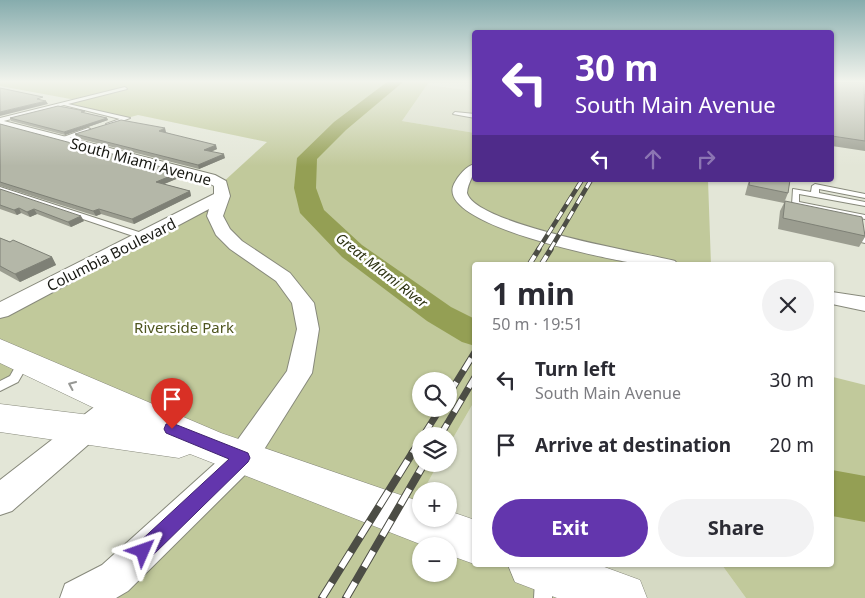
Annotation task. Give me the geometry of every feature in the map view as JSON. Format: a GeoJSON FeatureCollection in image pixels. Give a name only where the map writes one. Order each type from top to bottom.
{"type":"FeatureCollection","features":[{"type":"Feature","properties":{"kind":"main road"},"geometry":{"type":"LineString","coordinates":[[12,357],[225,451],[472,542]]}},
{"type":"Feature","properties":{"kind":"main road"},"geometry":{"type":"LineString","coordinates":[[0,418],[225,451]]}},
{"type":"Feature","properties":{"kind":"main road"},"geometry":{"type":"LineString","coordinates":[[540,578],[622,598]]}},
{"type":"Feature","properties":{"kind":"street","name":"South Miami Avenue"},"geometry":{"type":"LineString","coordinates":[[0,122],[210,178],[221,184],[222,196],[215,216],[222,230],[236,245],[283,277],[303,304],[308,329],[299,373],[225,451],[115,578],[79,598]]}},
{"type":"Feature","properties":{"kind":"street"},"geometry":{"type":"LineString","coordinates":[[472,171],[459,188],[460,198],[469,208],[486,217],[562,241],[655,262]]}},
{"type":"Feature","properties":{"kind":"street","name":"Columbia Boulevard"},"geometry":{"type":"LineString","coordinates":[[0,311],[222,196]]}},
{"type":"Feature","properties":{"kind":"street"},"geometry":{"type":"LineString","coordinates":[[834,298],[865,304]]}},
{"type":"Feature","properties":{"kind":"street"},"geometry":{"type":"LineString","coordinates":[[0,500],[117,404]]}},
{"type":"Feature","properties":{"kind":"lane"},"geometry":{"type":"LineString","coordinates":[[0,122],[42,110]]}},
{"type":"Feature","properties":{"kind":"lane"},"geometry":{"type":"LineString","coordinates":[[61,139],[127,118],[90,110]]}},
{"type":"Feature","properties":{"kind":"lane"},"geometry":{"type":"LineString","coordinates":[[455,113],[472,116]]}},
{"type":"Feature","properties":{"kind":"lane"},"geometry":{"type":"LineString","coordinates":[[815,194],[815,186],[865,196]]}},
{"type":"Feature","properties":{"kind":"lane"},"geometry":{"type":"LineString","coordinates":[[0,189],[145,237]]}},
{"type":"Feature","properties":{"kind":"lane"},"geometry":{"type":"LineString","coordinates":[[865,204],[796,191],[795,203],[865,217]]}},
{"type":"Feature","properties":{"kind":"lane"},"geometry":{"type":"LineString","coordinates":[[0,386],[14,379],[12,357]]}},
{"type":"Feature","properties":{"kind":"shaded area"},"geometry":{"type":"Polygon","coordinates":[[[410,110],[472,110],[472,133],[402,121],[410,110]]]}},
{"type":"Feature","properties":{"kind":"shaded area"},"geometry":{"type":"Polygon","coordinates":[[[472,405],[472,542],[431,527],[457,527],[457,482],[428,482],[434,472],[457,472],[457,431],[472,405]]]}},
{"type":"Feature","properties":{"kind":"shaded area"},"geometry":{"type":"Polygon","coordinates":[[[412,509],[412,520],[407,518],[412,509]]]}},
{"type":"Feature","properties":{"kind":"shaded area"},"geometry":{"type":"Polygon","coordinates":[[[537,567],[723,567],[746,598],[622,598],[537,567]]]}},
{"type":"Feature","properties":{"kind":"green space","name":"Riverside Park"},"geometry":{"type":"Polygon","coordinates":[[[90,110],[410,110],[402,121],[472,133],[472,182],[708,182],[711,262],[472,262],[472,405],[457,431],[457,427],[412,427],[412,472],[434,472],[428,482],[412,482],[412,511],[408,518],[412,519],[412,527],[432,527],[472,542],[472,567],[537,567],[622,598],[79,598],[242,458],[24,363],[0,386],[0,311],[222,196],[221,184],[267,142],[138,115],[127,118],[90,110]]]}},
{"type":"Feature","properties":{"kind":"green space"},"geometry":{"type":"Polygon","coordinates":[[[834,377],[865,385],[865,598],[746,598],[723,567],[834,567],[834,377]]]}},
{"type":"Feature","properties":{"kind":"building"},"geometry":{"type":"Polygon","coordinates":[[[42,110],[79,110],[107,118],[64,132],[10,118],[42,110]]]}},
{"type":"Feature","properties":{"kind":"building"},"geometry":{"type":"Polygon","coordinates":[[[834,110],[864,110],[865,141],[834,136],[834,110]]]}},
{"type":"Feature","properties":{"kind":"building"},"geometry":{"type":"Polygon","coordinates":[[[121,120],[165,128],[159,131],[216,145],[204,150],[224,154],[198,165],[75,134],[121,120]]]}},
{"type":"Feature","properties":{"kind":"building"},"geometry":{"type":"Polygon","coordinates":[[[0,124],[180,172],[156,182],[190,191],[132,219],[99,209],[93,211],[0,182],[0,124]]]}},
{"type":"Feature","properties":{"kind":"building"},"geometry":{"type":"Polygon","coordinates":[[[750,182],[790,182],[788,193],[749,185],[750,182]]]}},
{"type":"Feature","properties":{"kind":"building"},"geometry":{"type":"Polygon","coordinates":[[[0,189],[81,216],[68,222],[34,209],[27,212],[19,208],[14,210],[0,205],[0,189]]]}},
{"type":"Feature","properties":{"kind":"building"},"geometry":{"type":"Polygon","coordinates":[[[785,201],[862,217],[865,236],[783,218],[785,201]]]}},
{"type":"Feature","properties":{"kind":"building"},"geometry":{"type":"Polygon","coordinates":[[[0,238],[10,242],[13,240],[52,257],[15,274],[0,266],[0,238]]]}},
{"type":"Feature","properties":{"kind":"waterway","name":"Great Miami River"},"geometry":{"type":"LineString","coordinates":[[360,110],[340,126],[307,158],[305,188],[312,213],[352,251],[439,314],[472,332]]}},
{"type":"Feature","properties":{"kind":"waterway","name":"Great Miami River"},"geometry":{"type":"LineString","coordinates":[[834,493],[865,499]]}},
{"type":"Feature","properties":{"kind":"railway"},"geometry":{"type":"LineString","coordinates":[[538,250],[581,182]]}},
{"type":"Feature","properties":{"kind":"railway"},"geometry":{"type":"LineString","coordinates":[[550,250],[590,182]]}},
{"type":"Feature","properties":{"kind":"railway"},"geometry":{"type":"LineString","coordinates":[[531,262],[539,249]]}},
{"type":"Feature","properties":{"kind":"railway"},"geometry":{"type":"LineString","coordinates":[[543,262],[551,249]]}},
{"type":"Feature","properties":{"kind":"railway"},"geometry":{"type":"LineString","coordinates":[[457,381],[472,357]]}},
{"type":"Feature","properties":{"kind":"railway"},"geometry":{"type":"LineString","coordinates":[[445,427],[472,382]]}},
{"type":"Feature","properties":{"kind":"railway"},"geometry":{"type":"LineString","coordinates":[[429,427],[435,417]]}},
{"type":"Feature","properties":{"kind":"railway"},"geometry":{"type":"LineString","coordinates":[[322,598],[412,454]]}},
{"type":"Feature","properties":{"kind":"railway"},"geometry":{"type":"LineString","coordinates":[[346,598],[419,472]]}},
{"type":"Feature","properties":{"kind":"route"},"geometry":{"type":"LineString","coordinates":[[143,551],[242,458],[172,429]]}}]}
